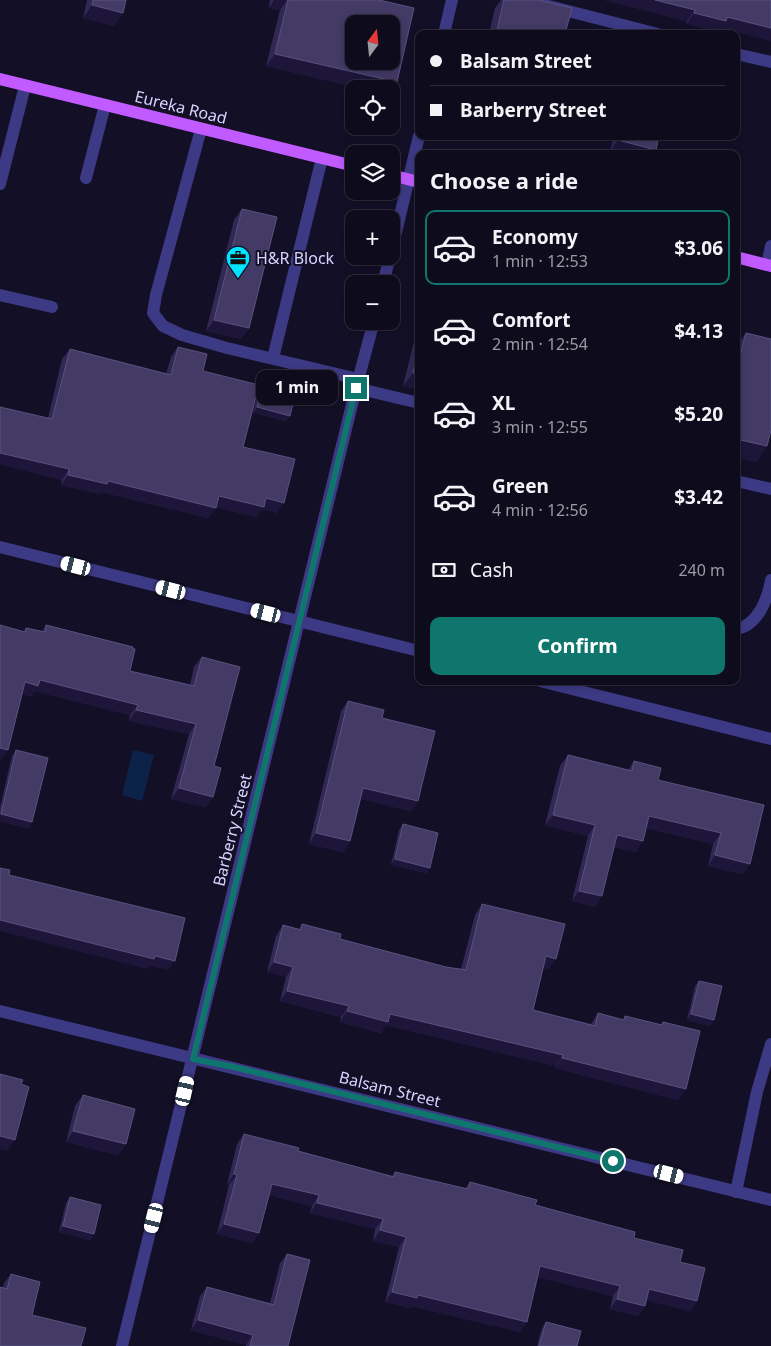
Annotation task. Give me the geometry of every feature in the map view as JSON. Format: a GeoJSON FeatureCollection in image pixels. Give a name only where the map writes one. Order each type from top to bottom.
{"type":"FeatureCollection","features":[{"type":"Feature","properties":{"kind":"main road","name":"Eureka Road"},"geometry":{"type":"LineString","coordinates":[[0,79],[345,164]]}},
{"type":"Feature","properties":{"kind":"main road"},"geometry":{"type":"LineString","coordinates":[[400,177],[414,180]]}},
{"type":"Feature","properties":{"kind":"main road"},"geometry":{"type":"LineString","coordinates":[[740,259],[769,265]]}},
{"type":"Feature","properties":{"kind":"street"},"geometry":{"type":"LineString","coordinates":[[445,30],[452,0]]}},
{"type":"Feature","properties":{"kind":"street"},"geometry":{"type":"LineString","coordinates":[[525,0],[642,30]]}},
{"type":"Feature","properties":{"kind":"street"},"geometry":{"type":"LineString","coordinates":[[740,55],[771,62]]}},
{"type":"Feature","properties":{"kind":"street"},"geometry":{"type":"LineString","coordinates":[[0,184],[25,86]]}},
{"type":"Feature","properties":{"kind":"street"},"geometry":{"type":"LineString","coordinates":[[86,178],[105,105]]}},
{"type":"Feature","properties":{"kind":"street"},"geometry":{"type":"LineString","coordinates":[[201,129],[156,295],[153,313],[163,326],[182,335],[273,358],[415,402]]}},
{"type":"Feature","properties":{"kind":"street"},"geometry":{"type":"LineString","coordinates":[[273,358],[322,158]]}},
{"type":"Feature","properties":{"kind":"street"},"geometry":{"type":"LineString","coordinates":[[400,226],[414,180]]}},
{"type":"Feature","properties":{"kind":"street"},"geometry":{"type":"LineString","coordinates":[[769,265],[771,246]]}},
{"type":"Feature","properties":{"kind":"street"},"geometry":{"type":"LineString","coordinates":[[0,295],[52,307]]}},
{"type":"Feature","properties":{"kind":"street","name":"Barberry Street"},"geometry":{"type":"LineString","coordinates":[[122,1346],[298,622],[372,330]]}},
{"type":"Feature","properties":{"kind":"street"},"geometry":{"type":"LineString","coordinates":[[740,482],[771,490]]}},
{"type":"Feature","properties":{"kind":"street"},"geometry":{"type":"LineString","coordinates":[[0,547],[415,650]]}},
{"type":"Feature","properties":{"kind":"street"},"geometry":{"type":"LineString","coordinates":[[740,628],[759,614],[769,593],[771,580]]}},
{"type":"Feature","properties":{"kind":"street"},"geometry":{"type":"LineString","coordinates":[[556,685],[771,739]]}},
{"type":"Feature","properties":{"kind":"street","name":"Balsam Street"},"geometry":{"type":"LineString","coordinates":[[0,1011],[771,1200]]}},
{"type":"Feature","properties":{"kind":"street"},"geometry":{"type":"LineString","coordinates":[[736,1192],[757,1092],[771,1044]]}},
{"type":"Feature","properties":{"kind":"water"},"geometry":{"type":"Polygon","coordinates":[[[133,750],[154,755],[142,801],[122,795],[133,750]]]}},
{"type":"Feature","properties":{"kind":"building"},"geometry":{"type":"Polygon","coordinates":[[[93,0],[126,0],[123,13],[92,5],[93,0]]]}},
{"type":"Feature","properties":{"kind":"building"},"geometry":{"type":"Polygon","coordinates":[[[288,0],[379,0],[414,8],[400,69],[400,15],[345,15],[345,70],[400,70],[397,80],[388,80],[275,54],[288,0]]]}},
{"type":"Feature","properties":{"kind":"building"},"geometry":{"type":"Polygon","coordinates":[[[504,0],[538,0],[572,8],[566,30],[497,30],[504,0]]]}},
{"type":"Feature","properties":{"kind":"building"},"geometry":{"type":"Polygon","coordinates":[[[655,0],[771,0],[771,28],[727,17],[726,21],[694,13],[695,10],[655,0]]]}},
{"type":"Feature","properties":{"kind":"building"},"geometry":{"type":"Polygon","coordinates":[[[618,140],[658,140],[656,150],[618,140]]]}},
{"type":"Feature","properties":{"kind":"building","name":"H&R Block"},"geometry":{"type":"Polygon","coordinates":[[[242,209],[277,217],[249,328],[214,320],[242,209]]]}},
{"type":"Feature","properties":{"kind":"building"},"geometry":{"type":"Polygon","coordinates":[[[746,333],[771,339],[771,430],[767,446],[740,440],[740,356],[746,333]]]}},
{"type":"Feature","properties":{"kind":"building"},"geometry":{"type":"Polygon","coordinates":[[[178,347],[207,354],[203,371],[259,385],[243,447],[295,459],[284,503],[266,498],[264,507],[219,496],[216,508],[108,481],[107,484],[68,475],[69,469],[0,453],[0,407],[52,419],[70,349],[171,375],[178,347]]]}},
{"type":"Feature","properties":{"kind":"building"},"geometry":{"type":"Polygon","coordinates":[[[266,372],[299,380],[290,416],[257,407],[266,372]]]}},
{"type":"Feature","properties":{"kind":"building"},"geometry":{"type":"Polygon","coordinates":[[[0,625],[25,632],[26,628],[45,632],[46,625],[133,647],[135,649],[130,671],[194,686],[202,657],[240,667],[214,766],[221,768],[213,797],[179,788],[196,724],[136,710],[138,705],[40,680],[38,686],[25,682],[8,750],[0,748],[0,625]]]}},
{"type":"Feature","properties":{"kind":"building"},"geometry":{"type":"Polygon","coordinates":[[[348,701],[384,710],[382,718],[435,731],[418,801],[363,788],[350,841],[316,833],[348,701]]]}},
{"type":"Feature","properties":{"kind":"building"},"geometry":{"type":"Polygon","coordinates":[[[16,750],[48,758],[32,822],[1,814],[16,750]]]}},
{"type":"Feature","properties":{"kind":"building"},"geometry":{"type":"Polygon","coordinates":[[[568,755],[632,771],[634,761],[661,768],[658,780],[764,805],[750,864],[715,855],[721,833],[649,816],[643,841],[617,835],[602,896],[579,891],[595,825],[553,815],[568,755]]]}},
{"type":"Feature","properties":{"kind":"building"},"geometry":{"type":"Polygon","coordinates":[[[403,824],[438,833],[430,868],[395,859],[403,824]]]}},
{"type":"Feature","properties":{"kind":"building"},"geometry":{"type":"Polygon","coordinates":[[[0,868],[10,870],[9,875],[185,918],[175,961],[155,956],[154,959],[0,920],[0,868]]]}},
{"type":"Feature","properties":{"kind":"building"},"geometry":{"type":"Polygon","coordinates":[[[482,904],[565,924],[556,959],[546,956],[533,1010],[595,1026],[598,1013],[624,1020],[625,1016],[662,1025],[663,1022],[700,1031],[686,1089],[562,1058],[563,1055],[390,1014],[388,1022],[347,1011],[349,1006],[287,991],[293,967],[274,962],[283,925],[301,930],[302,924],[341,934],[340,939],[446,967],[466,970],[482,904]]]}},
{"type":"Feature","properties":{"kind":"building"},"geometry":{"type":"Polygon","coordinates":[[[699,981],[722,986],[714,1020],[691,1014],[699,981]]]}},
{"type":"Feature","properties":{"kind":"building"},"geometry":{"type":"Polygon","coordinates":[[[0,1074],[23,1080],[21,1084],[29,1087],[15,1140],[0,1136],[0,1074]]]}},
{"type":"Feature","properties":{"kind":"building"},"geometry":{"type":"Polygon","coordinates":[[[83,1095],[135,1109],[126,1144],[73,1131],[83,1095]]]}},
{"type":"Feature","properties":{"kind":"building"},"geometry":{"type":"Polygon","coordinates":[[[244,1134],[299,1148],[298,1151],[394,1177],[395,1172],[468,1189],[470,1182],[537,1200],[535,1205],[635,1232],[634,1238],[683,1250],[680,1262],[705,1268],[697,1301],[649,1289],[645,1306],[617,1299],[620,1286],[540,1266],[527,1322],[418,1295],[417,1298],[392,1292],[406,1237],[380,1230],[383,1219],[317,1203],[319,1195],[272,1184],[259,1233],[224,1224],[237,1175],[234,1174],[244,1134]]]}},
{"type":"Feature","properties":{"kind":"building"},"geometry":{"type":"Polygon","coordinates":[[[70,1197],[101,1205],[94,1234],[63,1226],[70,1197]]]}},
{"type":"Feature","properties":{"kind":"building"},"geometry":{"type":"Polygon","coordinates":[[[287,1254],[310,1260],[288,1346],[250,1346],[253,1335],[198,1320],[207,1287],[274,1305],[287,1254]]]}},
{"type":"Feature","properties":{"kind":"building"},"geometry":{"type":"Polygon","coordinates":[[[11,1274],[40,1282],[32,1315],[86,1328],[81,1346],[0,1346],[0,1287],[7,1289],[11,1274]]]}},
{"type":"Feature","properties":{"kind":"building"},"geometry":{"type":"Polygon","coordinates":[[[546,1322],[581,1331],[577,1346],[539,1346],[546,1322]]]}},
{"type":"Feature","properties":{"kind":"place","name":"H&R Block"},"geometry":{"type":"Point","coordinates":[238,279]}},
{"type":"Feature","properties":{"kind":"route"},"geometry":{"type":"LineString","coordinates":[[356,388],[193,1059],[234,1067],[613,1161]]}}]}
